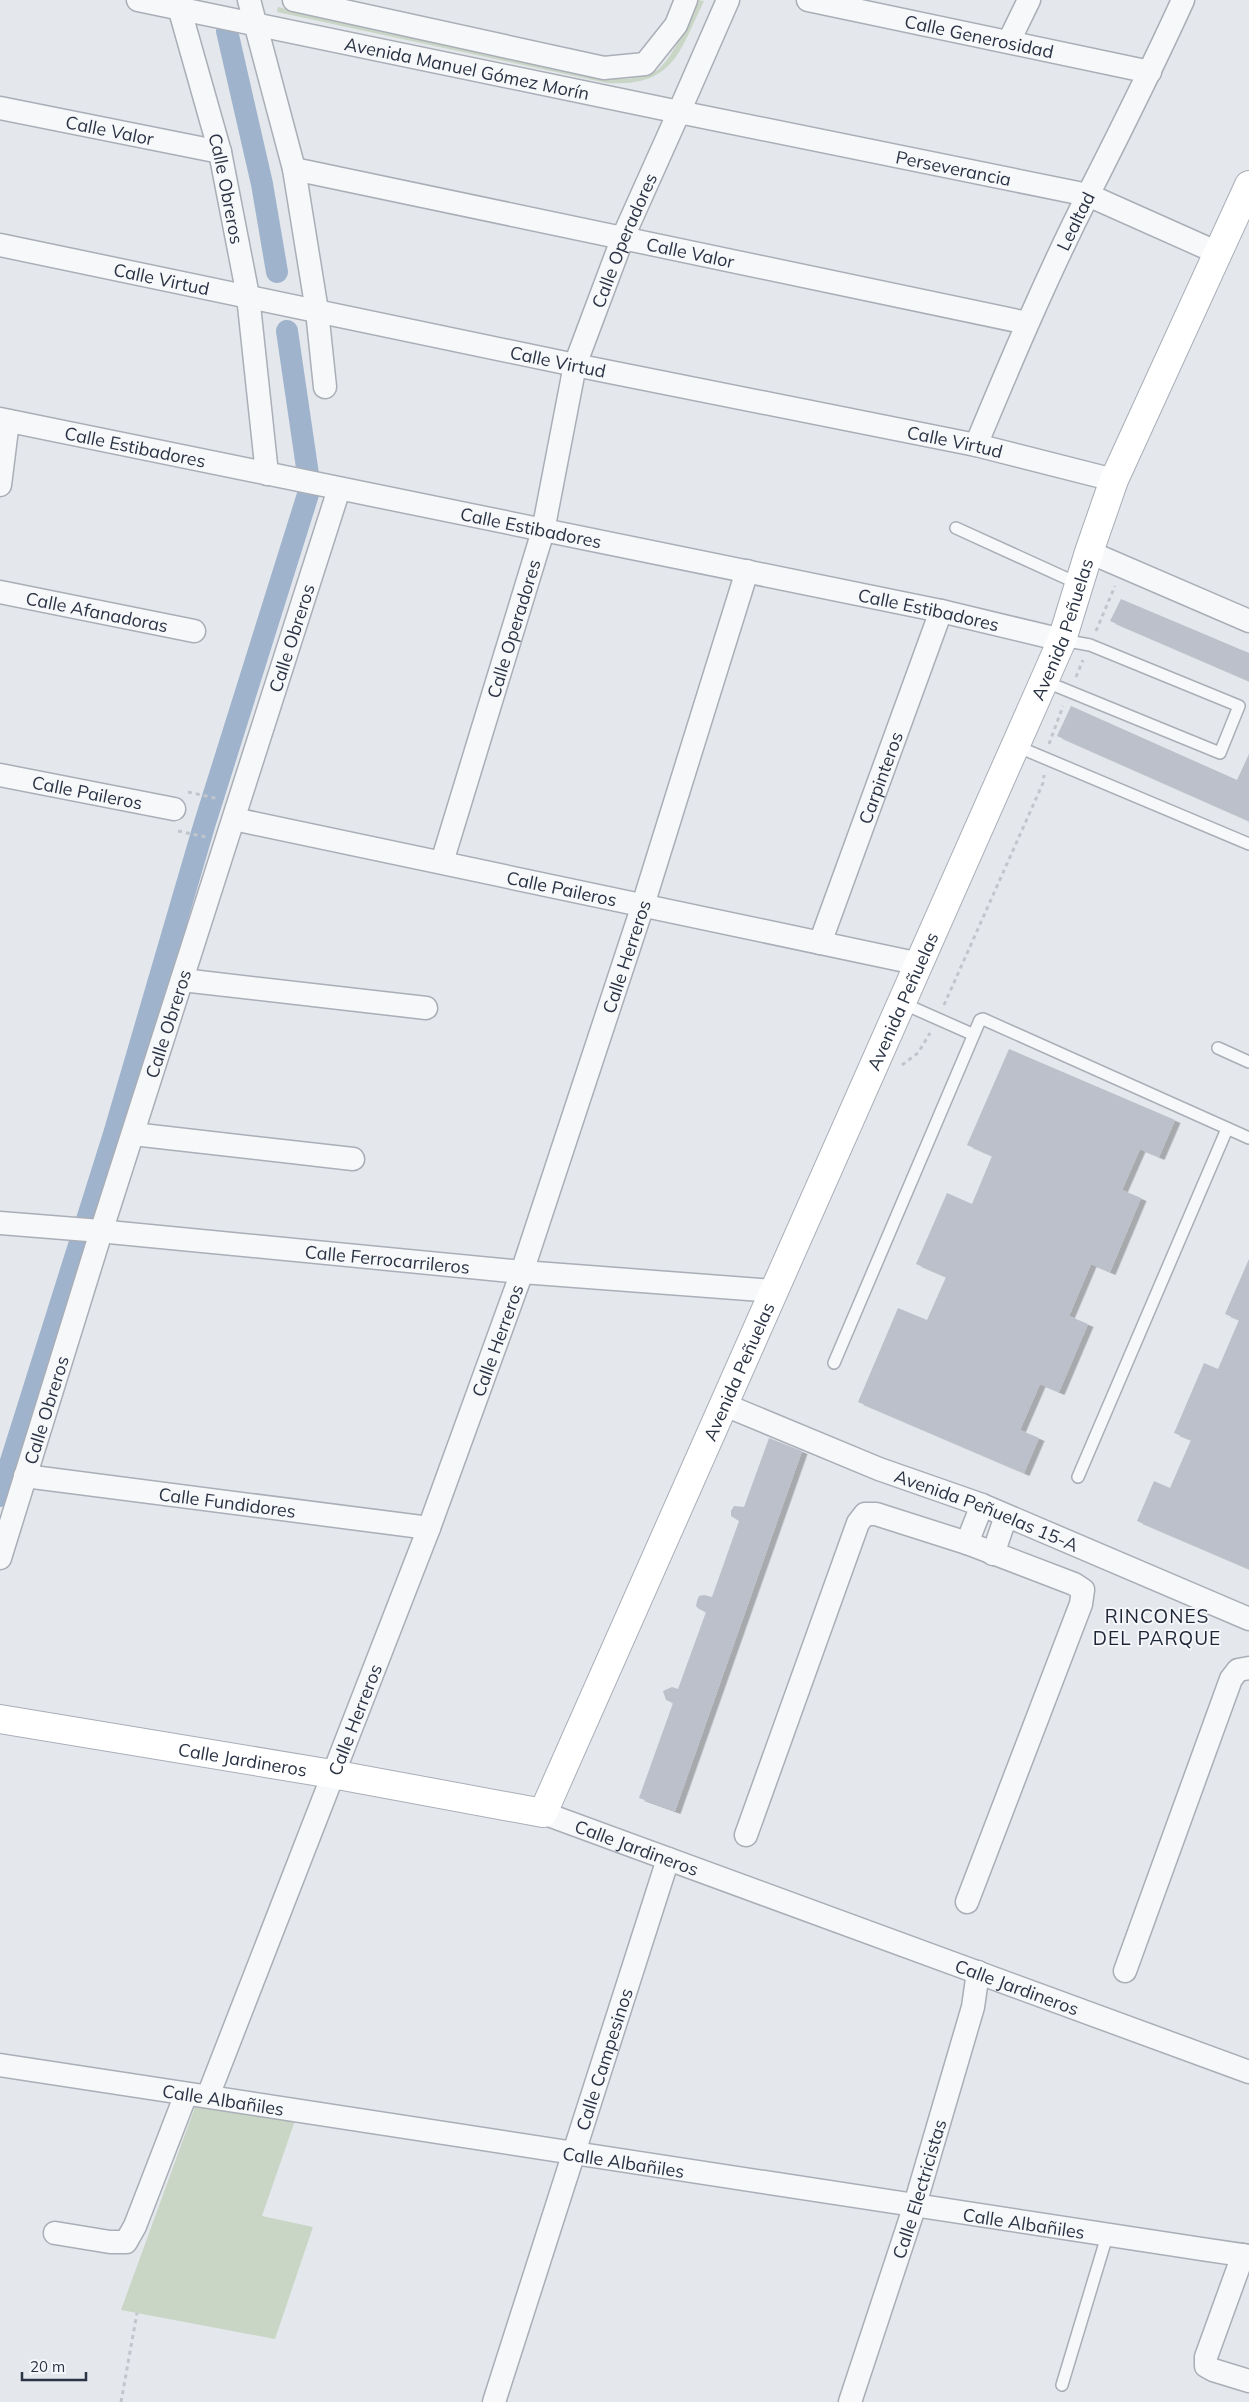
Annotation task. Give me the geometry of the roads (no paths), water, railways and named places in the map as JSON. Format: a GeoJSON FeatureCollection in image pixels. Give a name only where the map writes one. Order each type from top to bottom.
{"type":"FeatureCollection","features":[{"type":"Feature","properties":{"kind":"street","name":"Avenida Manuel Gómez Morín"},"geometry":{"type":"LineString","coordinates":[[138,0],[178,4],[256,24],[679,112]]}},
{"type":"Feature","properties":{"kind":"street"},"geometry":{"type":"LineString","coordinates":[[249,0],[294,169],[317,311],[325,386]]}},
{"type":"Feature","properties":{"kind":"street","name":"Avenida Manuel Gómez Morín"},"geometry":{"type":"LineString","coordinates":[[294,0],[604,68],[645,64],[676,25],[686,0]]}},
{"type":"Feature","properties":{"kind":"street"},"geometry":{"type":"LineString","coordinates":[[679,112],[728,0]]}},
{"type":"Feature","properties":{"kind":"street","name":"Calle Generosidad"},"geometry":{"type":"LineString","coordinates":[[808,0],[888,8],[1009,41],[1150,72]]}},
{"type":"Feature","properties":{"kind":"street"},"geometry":{"type":"LineString","coordinates":[[1009,41],[1029,0]]}},
{"type":"Feature","properties":{"kind":"street","name":"Lealtad"},"geometry":{"type":"LineString","coordinates":[[976,445],[1027,323],[1088,195],[1150,72],[1183,0]]}},
{"type":"Feature","properties":{"kind":"street","name":"Calle Obreros"},"geometry":{"type":"LineString","coordinates":[[178,4],[220,152],[248,296],[267,474]]}},
{"type":"Feature","properties":{"kind":"street","name":"Calle Valor"},"geometry":{"type":"LineString","coordinates":[[0,108],[220,152]]}},
{"type":"Feature","properties":{"kind":"street","name":"Perseverancia"},"geometry":{"type":"LineString","coordinates":[[679,112],[1088,195],[1218,253]]}},
{"type":"Feature","properties":{"kind":"street","name":"Calle Operadores"},"geometry":{"type":"LineString","coordinates":[[442,862],[543,531],[575,365],[623,237],[679,112]]}},
{"type":"Feature","properties":{"kind":"street","name":"Calle Valor"},"geometry":{"type":"LineString","coordinates":[[294,169],[1027,323]]}},
{"type":"Feature","properties":{"kind":"street","name":"Avenida Peñuelas"},"geometry":{"type":"LineString","coordinates":[[543,1813],[1062,640],[1089,552],[1114,480],[1249,185]]}},
{"type":"Feature","properties":{"kind":"street","name":"Calle Virtud"},"geometry":{"type":"LineString","coordinates":[[0,245],[575,365],[976,445],[1114,480]]}},
{"type":"Feature","properties":{"kind":"street"},"geometry":{"type":"LineString","coordinates":[[0,485],[4,420]]}},
{"type":"Feature","properties":{"kind":"street","name":"Calle Estibadores"},"geometry":{"type":"LineString","coordinates":[[4,420],[941,611],[1062,640]]}},
{"type":"Feature","properties":{"kind":"street","name":"Calle Obreros"},"geometry":{"type":"LineString","coordinates":[[0,1558],[95,1231],[132,1134],[182,980],[234,819],[335,488]]}},
{"type":"Feature","properties":{"kind":"street"},"geometry":{"type":"LineString","coordinates":[[1089,552],[1249,621]]}},
{"type":"Feature","properties":{"kind":"street","name":"Calle Herreros"},"geometry":{"type":"LineString","coordinates":[[208,2096],[429,1528],[522,1272],[643,905],[747,571]]}},
{"type":"Feature","properties":{"kind":"street","name":"Calle Afanadoras"},"geometry":{"type":"LineString","coordinates":[[0,592],[194,631]]}},
{"type":"Feature","properties":{"kind":"street","name":"Carpinteros"},"geometry":{"type":"LineString","coordinates":[[820,943],[941,611]]}},
{"type":"Feature","properties":{"kind":"street","name":"Calle Paileros"},"geometry":{"type":"LineString","coordinates":[[0,775],[172,819]]}},
{"type":"Feature","properties":{"kind":"street","name":"Calle Paileros"},"geometry":{"type":"LineString","coordinates":[[234,819],[920,964]]}},
{"type":"Feature","properties":{"kind":"street"},"geometry":{"type":"LineString","coordinates":[[182,980],[426,1008]]}},
{"type":"Feature","properties":{"kind":"street"},"geometry":{"type":"LineString","coordinates":[[132,1134],[353,1159]]}},
{"type":"Feature","properties":{"kind":"street","name":"Calle Ferrocarrileros"},"geometry":{"type":"LineString","coordinates":[[0,1223],[522,1272],[775,1291]]}},
{"type":"Feature","properties":{"kind":"street","name":"Avenida Peñuelas 15-A"},"geometry":{"type":"LineString","coordinates":[[725,1405],[879,1469],[982,1505],[1249,1619]]}},
{"type":"Feature","properties":{"kind":"street","name":"Calle Fundidores"},"geometry":{"type":"LineString","coordinates":[[25,1476],[429,1528]]}},
{"type":"Feature","properties":{"kind":"street"},"geometry":{"type":"LineString","coordinates":[[966,1544],[982,1505]]}},
{"type":"Feature","properties":{"kind":"street"},"geometry":{"type":"LineString","coordinates":[[746,1835],[858,1523],[866,1514],[876,1514],[966,1544],[1074,1584],[1083,1590],[1081,1604],[967,1902]]}},
{"type":"Feature","properties":{"kind":"street"},"geometry":{"type":"LineString","coordinates":[[992,1554],[1006,1516]]}},
{"type":"Feature","properties":{"kind":"street"},"geometry":{"type":"LineString","coordinates":[[1125,1971],[1231,1679],[1238,1670],[1249,1668]]}},
{"type":"Feature","properties":{"kind":"street","name":"Calle Jardineros"},"geometry":{"type":"LineString","coordinates":[[0,1720],[332,1774],[543,1813],[1249,2072]]}},
{"type":"Feature","properties":{"kind":"street","name":"Calle Campesinos"},"geometry":{"type":"LineString","coordinates":[[494,2402],[668,1859]]}},
{"type":"Feature","properties":{"kind":"street","name":"Calle Electricistas"},"geometry":{"type":"LineString","coordinates":[[850,2402],[914,2208],[973,2007],[978,1972]]}},
{"type":"Feature","properties":{"kind":"street","name":"Calle Albañiles"},"geometry":{"type":"LineString","coordinates":[[0,2066],[208,2096],[914,2208],[1246,2256]]}},
{"type":"Feature","properties":{"kind":"street"},"geometry":{"type":"LineString","coordinates":[[55,2232],[110,2242],[126,2242],[135,2226],[186,2094]]}},
{"type":"Feature","properties":{"kind":"street"},"geometry":{"type":"LineString","coordinates":[[1246,2256],[1206,2357],[1206,2366],[1249,2381]]}},
{"type":"Feature","properties":{"kind":"lane"},"geometry":{"type":"LineString","coordinates":[[956,528],[1079,584]]}},
{"type":"Feature","properties":{"kind":"lane"},"geometry":{"type":"LineString","coordinates":[[1044,681],[1068,693],[1220,754],[1239,706],[1090,645],[1062,640]]}},
{"type":"Feature","properties":{"kind":"lane"},"geometry":{"type":"LineString","coordinates":[[1016,746],[1249,844]]}},
{"type":"Feature","properties":{"kind":"lane"},"geometry":{"type":"LineString","coordinates":[[902,1003],[972,1034]]}},
{"type":"Feature","properties":{"kind":"lane"},"geometry":{"type":"LineString","coordinates":[[834,1363],[972,1034],[978,1022],[983,1019],[1249,1138]]}},
{"type":"Feature","properties":{"kind":"lane"},"geometry":{"type":"LineString","coordinates":[[1218,1048],[1249,1062]]}},
{"type":"Feature","properties":{"kind":"lane"},"geometry":{"type":"LineString","coordinates":[[1078,1477],[1227,1129]]}},
{"type":"Feature","properties":{"kind":"lane"},"geometry":{"type":"LineString","coordinates":[[1062,2385],[1107,2236]]}},
{"type":"Feature","properties":{"kind":"waterway"},"geometry":{"type":"LineString","coordinates":[[227,31],[262,184],[277,272]]}},
{"type":"Feature","properties":{"kind":"waterway"},"geometry":{"type":"LineString","coordinates":[[0,1496],[114,1134],[204,826],[310,488],[287,331]]}},
{"type":"Feature","properties":{"kind":"district","name":"RINCONES DEL PARQUE"},"geometry":{"type":"Point","coordinates":[1157,1627]}}]}
